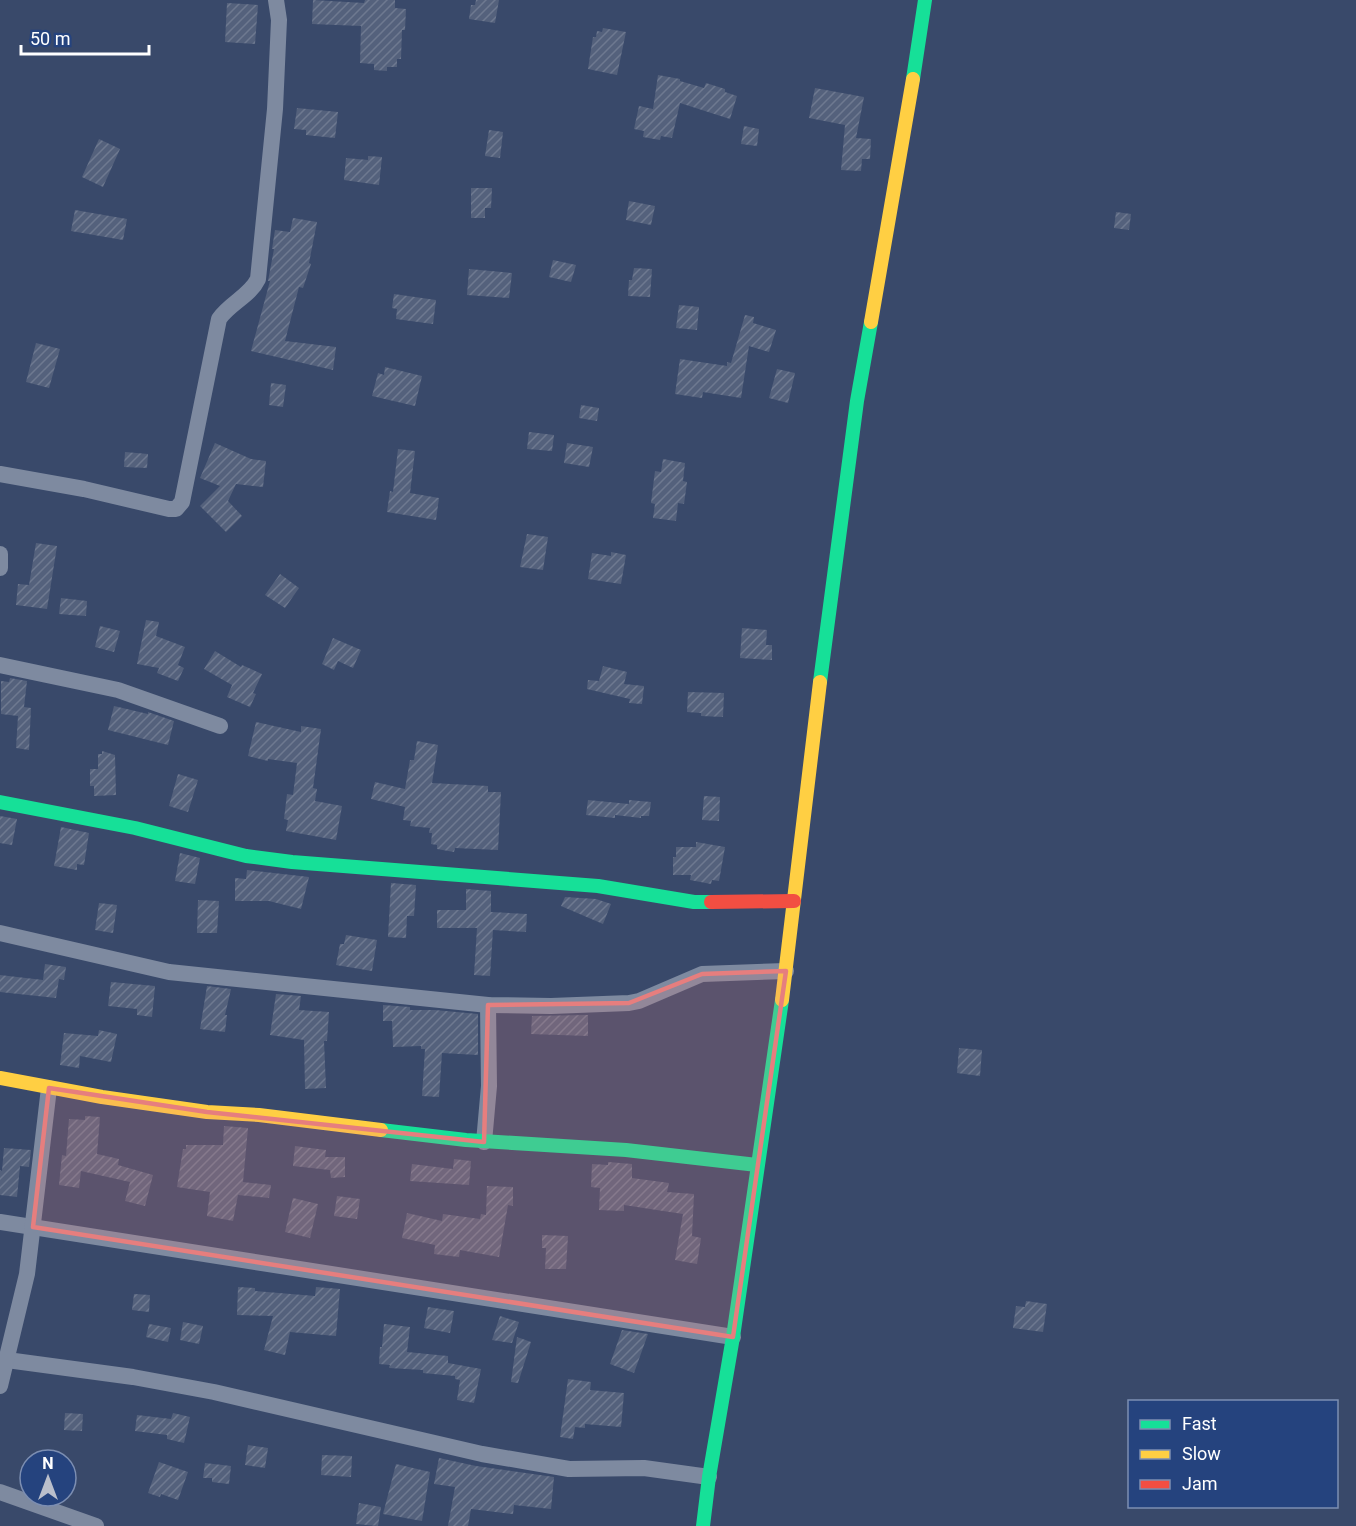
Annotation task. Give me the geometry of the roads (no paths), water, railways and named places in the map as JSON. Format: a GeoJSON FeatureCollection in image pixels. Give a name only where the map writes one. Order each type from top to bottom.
{"type":"FeatureCollection","features":[{"type":"Feature","properties":{"kind":"street"},"geometry":{"type":"LineString","coordinates":[[0,474],[84,489],[169,510],[176,509],[182,502],[219,320],[226,308],[253,290],[258,279],[275,109],[279,20],[276,0]]}},
{"type":"Feature","properties":{"kind":"street"},"geometry":{"type":"LineString","coordinates":[[703,1526],[786,971],[824,649],[857,401],[925,0]]}},
{"type":"Feature","properties":{"kind":"street"},"geometry":{"type":"LineString","coordinates":[[0,554],[0,568]]}},
{"type":"Feature","properties":{"kind":"street"},"geometry":{"type":"LineString","coordinates":[[0,665],[118,690],[220,726]]}},
{"type":"Feature","properties":{"kind":"street"},"geometry":{"type":"LineString","coordinates":[[0,802],[135,828],[246,856],[292,862],[598,886],[694,902],[794,901]]}},
{"type":"Feature","properties":{"kind":"street"},"geometry":{"type":"LineString","coordinates":[[0,933],[169,972],[488,1005],[551,1006],[629,1003],[639,1001],[702,974],[786,971]]}},
{"type":"Feature","properties":{"kind":"street"},"geometry":{"type":"LineString","coordinates":[[484,1142],[489,1086],[488,1005]]}},
{"type":"Feature","properties":{"kind":"street"},"geometry":{"type":"LineString","coordinates":[[0,1078],[207,1112],[259,1115],[484,1142],[626,1150],[757,1165]]}},
{"type":"Feature","properties":{"kind":"street"},"geometry":{"type":"LineString","coordinates":[[0,1386],[27,1274],[50,1088]]}},
{"type":"Feature","properties":{"kind":"street"},"geometry":{"type":"LineString","coordinates":[[0,1222],[733,1337]]}},
{"type":"Feature","properties":{"kind":"street"},"geometry":{"type":"LineString","coordinates":[[7,1360],[133,1377],[214,1392],[482,1454],[569,1469],[644,1468],[709,1477]]}},
{"type":"Feature","properties":{"kind":"street"},"geometry":{"type":"LineString","coordinates":[[0,1492],[96,1526]]}}]}
